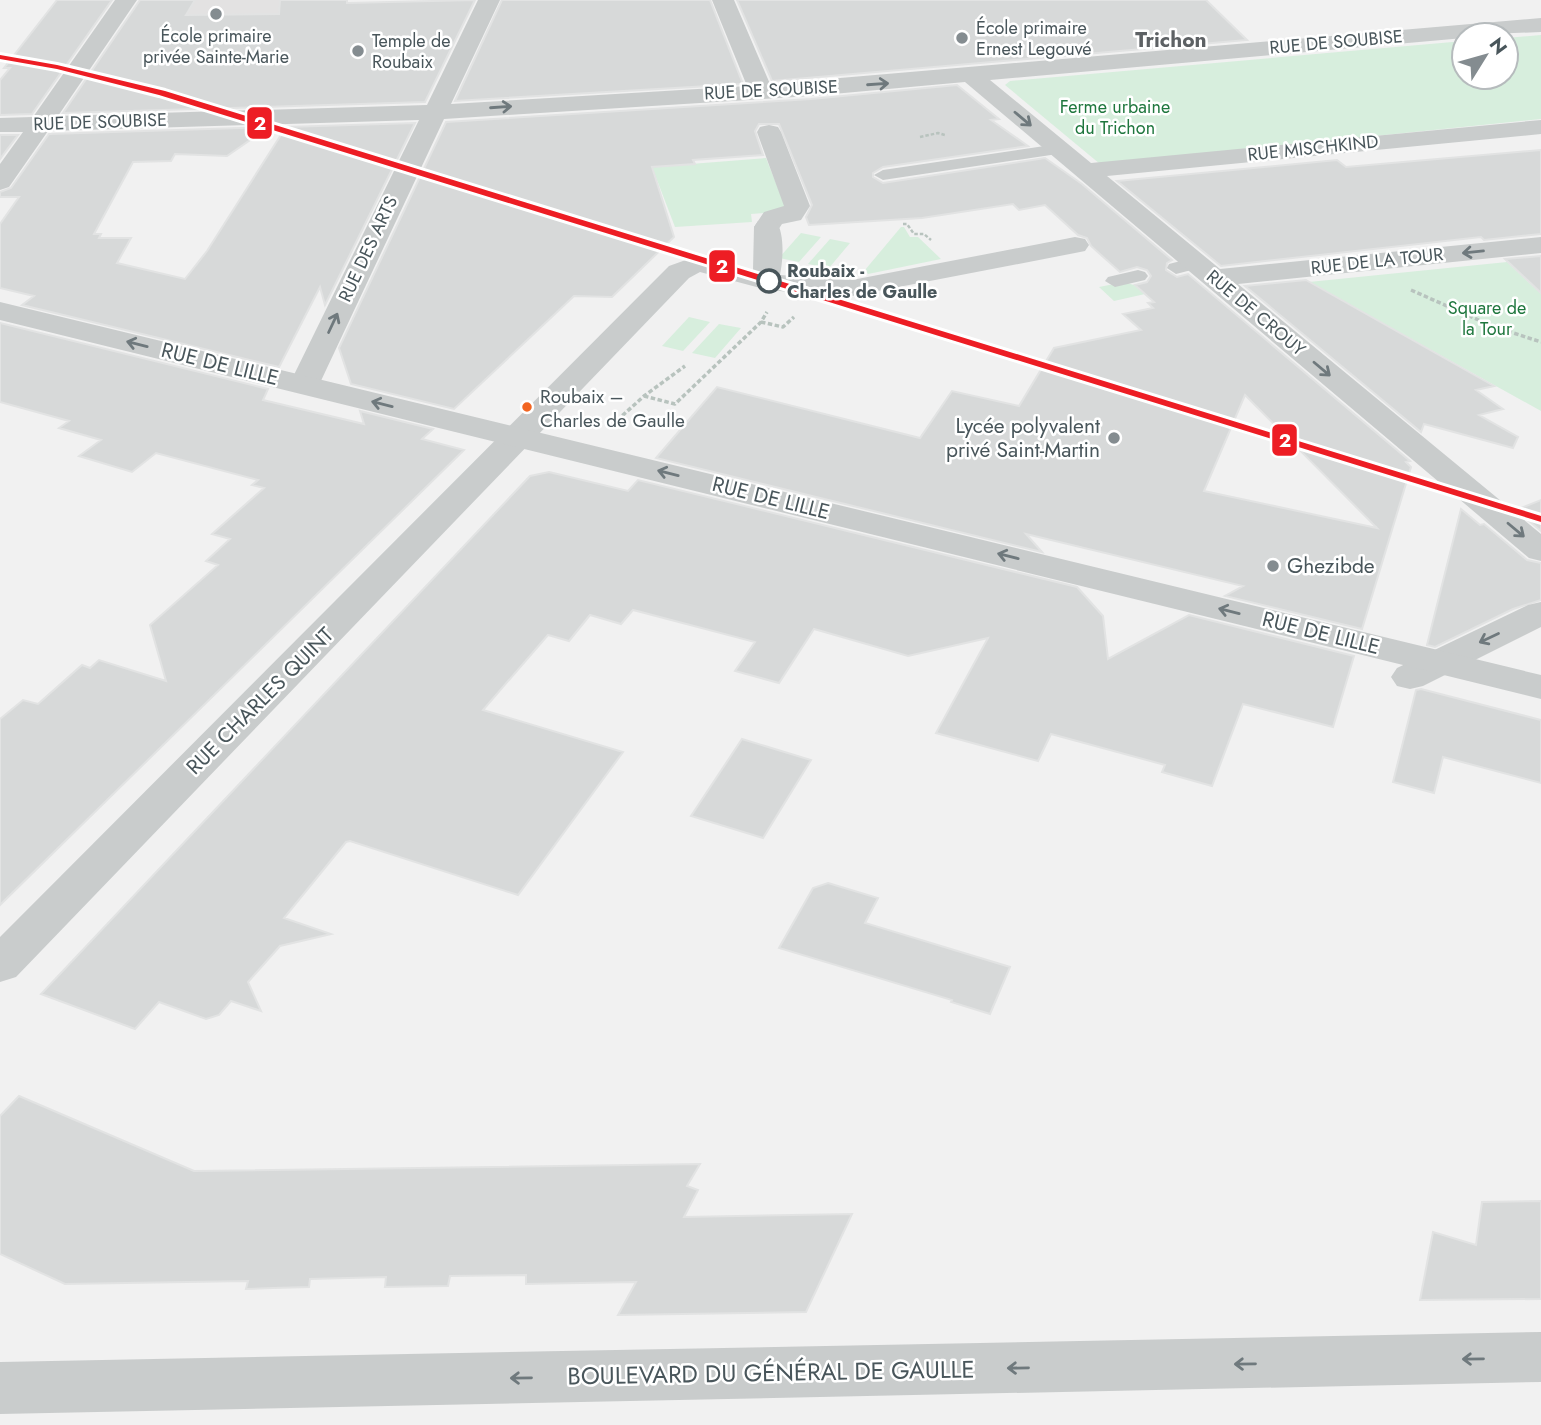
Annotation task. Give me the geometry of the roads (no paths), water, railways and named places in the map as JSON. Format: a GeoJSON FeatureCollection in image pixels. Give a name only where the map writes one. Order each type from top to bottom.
{"type":"FeatureCollection","features":[{"type":"Feature","properties":{"kind":"street"},"geometry":{"type":"LineString","coordinates":[[0,182],[126,0]]}},
{"type":"Feature","properties":{"kind":"street","name":"RUE DES ARTS"},"geometry":{"type":"LineString","coordinates":[[304,385],[489,0]]}},
{"type":"Feature","properties":{"kind":"street"},"geometry":{"type":"LineString","coordinates":[[723,0],[761,91]]}},
{"type":"Feature","properties":{"kind":"street","name":"RUE DE SOUBISE"},"geometry":{"type":"LineString","coordinates":[[0,125],[433,112],[761,91],[1541,24]]}},
{"type":"Feature","properties":{"kind":"street","name":"RUE DE CROUY"},"geometry":{"type":"LineString","coordinates":[[971,75],[1085,171],[1195,270],[1541,551]]}},
{"type":"Feature","properties":{"kind":"street","name":"RUE MISCHKIND"},"geometry":{"type":"LineString","coordinates":[[1085,171],[1541,127]]}},
{"type":"Feature","properties":{"kind":"street"},"geometry":{"type":"LineString","coordinates":[[769,132],[797,206],[792,214],[773,218],[767,228],[768,265],[773,282],[830,289],[860,287],[1075,245]]}},
{"type":"Feature","properties":{"kind":"street","name":"RUE DE LA TOUR"},"geometry":{"type":"LineString","coordinates":[[1195,270],[1366,262],[1541,245]]}},
{"type":"Feature","properties":{"kind":"street","name":"RUE CHARLES QUINT"},"geometry":{"type":"LineString","coordinates":[[0,965],[679,272],[703,267],[773,282]]}},
{"type":"Feature","properties":{"kind":"street","name":"RUE DE LILLE"},"geometry":{"type":"LineString","coordinates":[[0,311],[304,385],[513,443],[572,450],[1424,669],[1541,687]]}},
{"type":"Feature","properties":{"kind":"street"},"geometry":{"type":"LineString","coordinates":[[1424,669],[1541,613]]}},
{"type":"Feature","properties":{"kind":"street","name":"BOULEVARD DU GÉNÉRAL DE GAULLE"},"geometry":{"type":"LineString","coordinates":[[0,1388],[1541,1357]]}},
{"type":"Feature","properties":{"kind":"lane"},"geometry":{"type":"LineString","coordinates":[[883,175],[1058,149]]}},
{"type":"Feature","properties":{"kind":"lane"},"geometry":{"type":"LineString","coordinates":[[1115,281],[1138,276]]}},
{"type":"Feature","properties":{"kind":"place","name":"École primaire privée Sainte-Marie"},"geometry":{"type":"Point","coordinates":[216,14]}},
{"type":"Feature","properties":{"kind":"place","name":"École primaire Ernest Legouvé"},"geometry":{"type":"Point","coordinates":[962,38]}},
{"type":"Feature","properties":{"kind":"place","name":"Temple de Roubaix"},"geometry":{"type":"Point","coordinates":[358,51]}},
{"type":"Feature","properties":{"kind":"place","name":"Roubaix - Charles de Gaulle"},"geometry":{"type":"Point","coordinates":[769,281]}},
{"type":"Feature","properties":{"kind":"place","name":"Roubaix – Charles de Gaulle"},"geometry":{"type":"Point","coordinates":[527,407]}},
{"type":"Feature","properties":{"kind":"place","name":"Lycée polyvalent privé Saint-Martin"},"geometry":{"type":"Point","coordinates":[1114,438]}},
{"type":"Feature","properties":{"kind":"place","name":"Ghezibde"},"geometry":{"type":"Point","coordinates":[1273,566]}},
{"type":"Feature","properties":{"kind":"district","name":"Trichon"},"geometry":{"type":"Point","coordinates":[1171,40]}},
{"type":"Feature","properties":{"kind":"park label","name":"Ferme urbaine du Trichon"},"geometry":{"type":"Point","coordinates":[1115,117]}},
{"type":"Feature","properties":{"kind":"park label","name":"Square de la Tour"},"geometry":{"type":"Point","coordinates":[1487,318]}}]}
